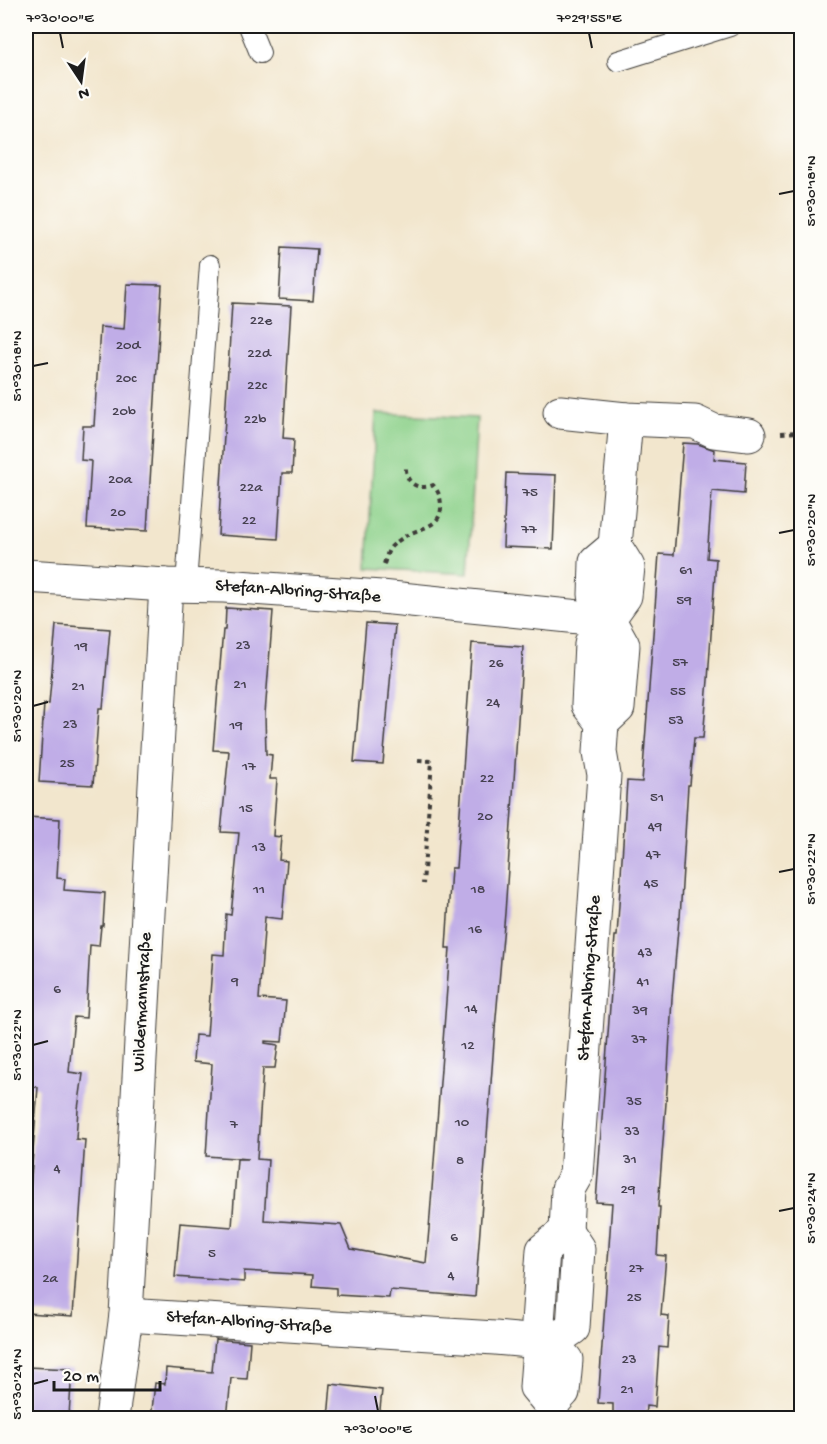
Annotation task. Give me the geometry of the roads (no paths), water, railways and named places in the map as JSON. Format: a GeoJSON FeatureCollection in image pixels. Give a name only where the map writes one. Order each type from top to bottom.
{"type":"FeatureCollection","features":[{"type":"Feature","properties":{"kind":"street"},"geometry":{"type":"LineString","coordinates":[[560,412],[626,419],[695,422],[714,431],[749,435]]}},
{"type":"Feature","properties":{"kind":"street","name":"Stefan-Albring-Straße"},"geometry":{"type":"LineString","coordinates":[[551,1343],[538,1323],[543,1250],[566,1231],[568,1189],[576,1175],[604,775],[600,752],[602,723],[588,705],[591,643],[625,596],[628,567],[615,546],[626,419]]}},
{"type":"Feature","properties":{"kind":"street","name":"Stefan-Albring-Straße"},"geometry":{"type":"LineString","coordinates":[[26,576],[381,597],[609,620]]}},
{"type":"Feature","properties":{"kind":"street","name":"Wildermannstraße"},"geometry":{"type":"LineString","coordinates":[[112,1419],[126,1315],[176,585]]}},
{"type":"Feature","properties":{"kind":"street","name":"Stefan-Albring-Straße"},"geometry":{"type":"LineString","coordinates":[[126,1315],[551,1343]]}},
{"type":"Feature","properties":{"kind":"street"},"geometry":{"type":"LineString","coordinates":[[551,1343],[538,1361],[536,1387],[552,1412]]}},
{"type":"Feature","properties":{"kind":"lane"},"geometry":{"type":"LineString","coordinates":[[249,26],[260,53]]}},
{"type":"Feature","properties":{"kind":"lane"},"geometry":{"type":"LineString","coordinates":[[618,61],[730,26]]}},
{"type":"Feature","properties":{"kind":"lane"},"geometry":{"type":"LineString","coordinates":[[176,585],[210,265]]}}]}
